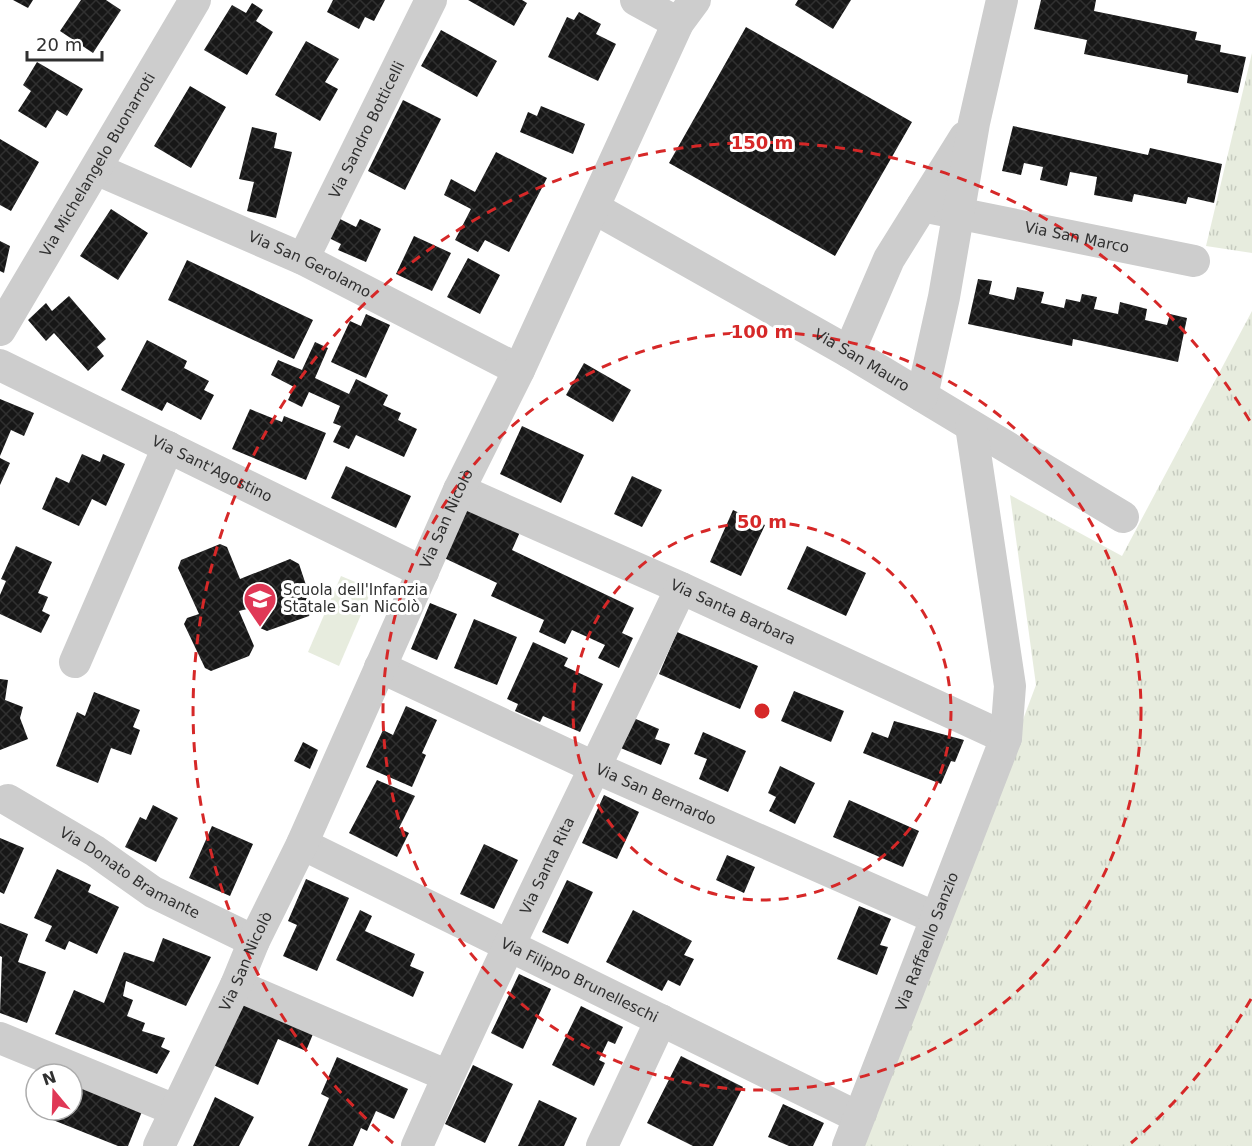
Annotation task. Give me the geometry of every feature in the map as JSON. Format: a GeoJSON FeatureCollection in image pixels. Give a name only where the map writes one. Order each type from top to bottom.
{"type":"FeatureCollection","features":[{"type":"Feature","properties":{"kind":"street","name":"Via Sandro Botticelli"},"geometry":{"type":"LineString","coordinates":[[303,259],[431,0]]}},
{"type":"Feature","properties":{"kind":"street"},"geometry":{"type":"LineString","coordinates":[[636,0],[686,12]]}},
{"type":"Feature","properties":{"kind":"street"},"geometry":{"type":"LineString","coordinates":[[922,396],[944,297],[974,123],[1002,0]]}},
{"type":"Feature","properties":{"kind":"street","name":"Via Michelangelo Buonarroti"},"geometry":{"type":"LineString","coordinates":[[0,330],[96,169],[189,2]]}},
{"type":"Feature","properties":{"kind":"street","name":"Via San Nicolò"},"geometry":{"type":"LineString","coordinates":[[159,1146],[302,843],[459,490],[519,370],[686,12]]}},
{"type":"Feature","properties":{"kind":"street"},"geometry":{"type":"LineString","coordinates":[[849,352],[889,259],[974,123]]}},
{"type":"Feature","properties":{"kind":"street","name":"Via San Gerolamo"},"geometry":{"type":"LineString","coordinates":[[96,169],[303,259],[519,370]]}},
{"type":"Feature","properties":{"kind":"street","name":"Via San Marco"},"geometry":{"type":"LineString","coordinates":[[922,206],[1194,261]]}},
{"type":"Feature","properties":{"kind":"street","name":"Via San Mauro"},"geometry":{"type":"LineString","coordinates":[[594,208],[849,352],[1123,517]]}},
{"type":"Feature","properties":{"kind":"street","name":"Via Sant'Agostino"},"geometry":{"type":"LineString","coordinates":[[0,364],[423,572]]}},
{"type":"Feature","properties":{"kind":"street"},"geometry":{"type":"LineString","coordinates":[[971,426],[1010,686],[1006,738]]}},
{"type":"Feature","properties":{"kind":"street"},"geometry":{"type":"LineString","coordinates":[[75,663],[168,447]]}},
{"type":"Feature","properties":{"kind":"street","name":"Via Santa Barbara"},"geometry":{"type":"LineString","coordinates":[[459,490],[681,588],[1006,738]]}},
{"type":"Feature","properties":{"kind":"street","name":"Via Santa Rita"},"geometry":{"type":"LineString","coordinates":[[417,1146],[509,945],[681,588]]}},
{"type":"Feature","properties":{"kind":"street","name":"Via San Bernardo"},"geometry":{"type":"LineString","coordinates":[[380,667],[596,768],[936,918]]}},
{"type":"Feature","properties":{"kind":"street","name":"Via Raffaello Sanzio"},"geometry":{"type":"LineString","coordinates":[[848,1146],[1006,738]]}},
{"type":"Feature","properties":{"kind":"street","name":"Via Donato Bramante"},"geometry":{"type":"LineString","coordinates":[[8,800],[96,851],[153,892],[254,941]]}},
{"type":"Feature","properties":{"kind":"street","name":"Via Filippo Brunelleschi"},"geometry":{"type":"LineString","coordinates":[[302,843],[858,1117]]}},
{"type":"Feature","properties":{"kind":"street"},"geometry":{"type":"LineString","coordinates":[[236,985],[448,1076]]}},
{"type":"Feature","properties":{"kind":"street"},"geometry":{"type":"LineString","coordinates":[[602,1146],[661,1020]]}},
{"type":"Feature","properties":{"kind":"street"},"geometry":{"type":"LineString","coordinates":[[0,1038],[175,1110]]}},
{"type":"Feature","properties":{"kind":"green space"},"geometry":{"type":"Polygon","coordinates":[[[1252,53],[1252,253],[1206,246],[1252,53]]]}},
{"type":"Feature","properties":{"kind":"green space"},"geometry":{"type":"Polygon","coordinates":[[[1252,311],[1252,1146],[863,1146],[1036,685],[1010,495],[1122,556],[1252,311]]]}},
{"type":"Feature","properties":{"kind":"green space"},"geometry":{"type":"Polygon","coordinates":[[[341,576],[372,589],[339,666],[308,652],[341,576]]]}},
{"type":"Feature","properties":{"kind":"building"},"geometry":{"type":"Polygon","coordinates":[[[13,0],[33,0],[28,8],[13,0]]]}},
{"type":"Feature","properties":{"kind":"building"},"geometry":{"type":"Polygon","coordinates":[[[81,0],[106,0],[121,10],[93,53],[60,31],[81,0]]]}},
{"type":"Feature","properties":{"kind":"building"},"geometry":{"type":"Polygon","coordinates":[[[333,0],[385,0],[374,21],[365,17],[359,29],[327,12],[333,0]]]}},
{"type":"Feature","properties":{"kind":"building"},"geometry":{"type":"Polygon","coordinates":[[[468,0],[522,0],[527,3],[514,26],[468,0]]]}},
{"type":"Feature","properties":{"kind":"building"},"geometry":{"type":"Polygon","coordinates":[[[798,0],[851,0],[833,29],[795,5],[798,0]]]}},
{"type":"Feature","properties":{"kind":"building"},"geometry":{"type":"Polygon","coordinates":[[[1041,0],[1096,0],[1094,11],[1197,32],[1195,40],[1221,45],[1220,52],[1246,57],[1238,93],[1187,83],[1188,75],[1084,54],[1087,40],[1034,29],[1041,0]]]}},
{"type":"Feature","properties":{"kind":"building"},"geometry":{"type":"Polygon","coordinates":[[[252,3],[263,10],[256,21],[273,32],[247,75],[204,50],[232,5],[246,13],[252,3]]]}},
{"type":"Feature","properties":{"kind":"building"},"geometry":{"type":"Polygon","coordinates":[[[579,12],[601,24],[596,34],[616,44],[598,81],[548,57],[567,17],[574,20],[579,12]]]}},
{"type":"Feature","properties":{"kind":"building"},"geometry":{"type":"Polygon","coordinates":[[[746,27],[912,122],[835,256],[669,163],[746,27]]]}},
{"type":"Feature","properties":{"kind":"building"},"geometry":{"type":"Polygon","coordinates":[[[441,30],[497,61],[477,97],[421,66],[441,30]]]}},
{"type":"Feature","properties":{"kind":"building"},"geometry":{"type":"Polygon","coordinates":[[[306,41],[339,59],[325,82],[338,89],[320,121],[275,95],[306,41]]]}},
{"type":"Feature","properties":{"kind":"building"},"geometry":{"type":"Polygon","coordinates":[[[37,62],[83,89],[67,116],[57,110],[46,128],[18,111],[31,91],[23,85],[37,62]]]}},
{"type":"Feature","properties":{"kind":"building"},"geometry":{"type":"Polygon","coordinates":[[[190,86],[226,107],[191,168],[154,146],[190,86]]]}},
{"type":"Feature","properties":{"kind":"building"},"geometry":{"type":"Polygon","coordinates":[[[403,100],[441,119],[405,190],[368,171],[403,100]]]}},
{"type":"Feature","properties":{"kind":"building"},"geometry":{"type":"Polygon","coordinates":[[[541,106],[585,124],[573,154],[520,132],[528,112],[537,116],[541,106]]]}},
{"type":"Feature","properties":{"kind":"building"},"geometry":{"type":"Polygon","coordinates":[[[1013,126],[1148,155],[1150,148],[1222,164],[1214,203],[1188,197],[1186,204],[1134,194],[1132,202],[1094,195],[1097,177],[1070,172],[1067,186],[1040,180],[1043,167],[1024,163],[1021,175],[1002,171],[1013,126]]]}},
{"type":"Feature","properties":{"kind":"building"},"geometry":{"type":"Polygon","coordinates":[[[252,127],[277,133],[274,148],[292,152],[276,218],[247,211],[254,182],[239,179],[252,127]]]}},
{"type":"Feature","properties":{"kind":"building"},"geometry":{"type":"Polygon","coordinates":[[[0,139],[39,162],[11,211],[0,205],[0,139]]]}},
{"type":"Feature","properties":{"kind":"building"},"geometry":{"type":"Polygon","coordinates":[[[496,152],[547,178],[509,252],[485,240],[478,252],[455,240],[471,209],[444,195],[451,179],[475,192],[496,152]]]}},
{"type":"Feature","properties":{"kind":"building"},"geometry":{"type":"Polygon","coordinates":[[[111,209],[148,233],[118,280],[80,256],[111,209]]]}},
{"type":"Feature","properties":{"kind":"building"},"geometry":{"type":"Polygon","coordinates":[[[338,218],[356,227],[360,219],[381,229],[366,262],[338,250],[341,244],[329,238],[338,218]]]}},
{"type":"Feature","properties":{"kind":"building"},"geometry":{"type":"Polygon","coordinates":[[[414,236],[451,253],[432,291],[396,274],[414,236]]]}},
{"type":"Feature","properties":{"kind":"building"},"geometry":{"type":"Polygon","coordinates":[[[0,241],[10,246],[4,273],[0,271],[0,241]]]}},
{"type":"Feature","properties":{"kind":"building"},"geometry":{"type":"Polygon","coordinates":[[[468,258],[500,275],[480,314],[447,297],[468,258]]]}},
{"type":"Feature","properties":{"kind":"building"},"geometry":{"type":"Polygon","coordinates":[[[187,260],[313,320],[294,359],[168,300],[187,260]]]}},
{"type":"Feature","properties":{"kind":"building"},"geometry":{"type":"Polygon","coordinates":[[[978,279],[992,281],[989,294],[1014,300],[1017,287],[1044,292],[1041,303],[1064,308],[1066,299],[1080,302],[1082,294],[1097,297],[1094,309],[1118,314],[1120,302],[1147,309],[1145,320],[1167,325],[1170,314],[1187,318],[1178,362],[1073,339],[1072,346],[968,324],[978,279]]]}},
{"type":"Feature","properties":{"kind":"building"},"geometry":{"type":"Polygon","coordinates":[[[69,296],[106,339],[97,347],[104,356],[88,371],[54,333],[46,341],[28,320],[46,303],[52,311],[69,296]]]}},
{"type":"Feature","properties":{"kind":"building"},"geometry":{"type":"Polygon","coordinates":[[[366,314],[390,325],[366,378],[331,362],[350,321],[361,326],[366,314]]]}},
{"type":"Feature","properties":{"kind":"building"},"geometry":{"type":"Polygon","coordinates":[[[147,340],[187,361],[184,368],[209,381],[204,390],[214,395],[201,420],[167,402],[162,411],[121,390],[147,340]]]}},
{"type":"Feature","properties":{"kind":"building"},"geometry":{"type":"Polygon","coordinates":[[[315,342],[328,348],[315,378],[349,394],[356,379],[388,395],[383,405],[401,413],[398,420],[417,429],[404,457],[356,435],[349,449],[333,442],[341,426],[333,423],[340,406],[309,392],[302,407],[288,400],[294,387],[271,375],[278,360],[302,370],[315,342]]]}},
{"type":"Feature","properties":{"kind":"building"},"geometry":{"type":"Polygon","coordinates":[[[584,363],[631,390],[613,422],[566,395],[584,363]]]}},
{"type":"Feature","properties":{"kind":"building"},"geometry":{"type":"Polygon","coordinates":[[[0,399],[34,413],[24,436],[11,430],[0,456],[0,399]]]}},
{"type":"Feature","properties":{"kind":"building"},"geometry":{"type":"Polygon","coordinates":[[[250,409],[282,422],[284,416],[326,433],[306,480],[232,449],[250,409]]]}},
{"type":"Feature","properties":{"kind":"building"},"geometry":{"type":"Polygon","coordinates":[[[522,426],[584,455],[561,503],[500,474],[522,426]]]}},
{"type":"Feature","properties":{"kind":"building"},"geometry":{"type":"Polygon","coordinates":[[[82,454],[100,462],[103,454],[125,464],[106,506],[92,499],[79,526],[42,509],[56,477],[69,483],[82,454]]]}},
{"type":"Feature","properties":{"kind":"building"},"geometry":{"type":"Polygon","coordinates":[[[0,458],[10,463],[0,485],[0,458]]]}},
{"type":"Feature","properties":{"kind":"building"},"geometry":{"type":"Polygon","coordinates":[[[346,466],[411,496],[396,528],[331,498],[346,466]]]}},
{"type":"Feature","properties":{"kind":"building"},"geometry":{"type":"Polygon","coordinates":[[[632,476],[662,490],[642,527],[614,514],[632,476]]]}},
{"type":"Feature","properties":{"kind":"building"},"geometry":{"type":"Polygon","coordinates":[[[466,507],[520,532],[512,550],[634,608],[622,633],[633,638],[619,668],[598,658],[605,645],[572,630],[565,644],[539,632],[544,620],[491,596],[497,583],[442,557],[466,507]]]}},
{"type":"Feature","properties":{"kind":"building"},"geometry":{"type":"Polygon","coordinates":[[[733,510],[765,525],[741,576],[710,562],[733,510]]]}},
{"type":"Feature","properties":{"kind":"building"},"geometry":{"type":"Polygon","coordinates":[[[220,544],[227,547],[240,579],[290,559],[299,564],[313,606],[309,616],[267,631],[260,628],[251,608],[239,611],[254,646],[249,656],[211,671],[205,668],[184,624],[187,618],[199,614],[178,568],[181,560],[220,544]]]}},
{"type":"Feature","properties":{"kind":"building"},"geometry":{"type":"Polygon","coordinates":[[[16,546],[52,562],[38,593],[48,597],[42,611],[50,615],[41,633],[0,614],[0,595],[6,581],[1,579],[16,546]]]}},
{"type":"Feature","properties":{"kind":"building"},"geometry":{"type":"Polygon","coordinates":[[[807,546],[866,573],[846,616],[787,589],[807,546]]]}},
{"type":"Feature","properties":{"kind":"building"},"geometry":{"type":"Polygon","coordinates":[[[430,603],[457,614],[437,660],[411,649],[430,603]]]}},
{"type":"Feature","properties":{"kind":"building"},"geometry":{"type":"Polygon","coordinates":[[[474,619],[517,637],[497,685],[454,668],[474,619]]]}},
{"type":"Feature","properties":{"kind":"building"},"geometry":{"type":"Polygon","coordinates":[[[677,632],[758,666],[740,709],[659,674],[677,632]]]}},
{"type":"Feature","properties":{"kind":"building"},"geometry":{"type":"Polygon","coordinates":[[[533,642],[568,658],[564,666],[603,684],[580,732],[543,716],[540,722],[515,711],[518,704],[507,699],[533,642]]]}},
{"type":"Feature","properties":{"kind":"building"},"geometry":{"type":"Polygon","coordinates":[[[0,679],[8,680],[5,700],[23,707],[20,718],[28,739],[0,750],[0,679]]]}},
{"type":"Feature","properties":{"kind":"building"},"geometry":{"type":"Polygon","coordinates":[[[794,691],[844,711],[831,742],[781,721],[794,691]]]}},
{"type":"Feature","properties":{"kind":"building"},"geometry":{"type":"Polygon","coordinates":[[[94,692],[140,710],[133,727],[140,730],[131,755],[111,748],[98,783],[56,766],[77,712],[85,716],[94,692]]]}},
{"type":"Feature","properties":{"kind":"building"},"geometry":{"type":"Polygon","coordinates":[[[406,706],[437,720],[422,753],[426,755],[412,787],[366,767],[383,730],[393,735],[406,706]]]}},
{"type":"Feature","properties":{"kind":"building"},"geometry":{"type":"Polygon","coordinates":[[[629,716],[659,729],[655,739],[670,744],[661,765],[616,746],[629,716]]]}},
{"type":"Feature","properties":{"kind":"building"},"geometry":{"type":"Polygon","coordinates":[[[894,721],[964,740],[955,762],[951,761],[941,784],[863,753],[872,732],[888,738],[894,721]]]}},
{"type":"Feature","properties":{"kind":"building"},"geometry":{"type":"Polygon","coordinates":[[[703,732],[746,751],[728,792],[699,779],[707,759],[694,754],[703,732]]]}},
{"type":"Feature","properties":{"kind":"building"},"geometry":{"type":"Polygon","coordinates":[[[303,742],[318,750],[310,769],[294,761],[303,742]]]}},
{"type":"Feature","properties":{"kind":"building"},"geometry":{"type":"Polygon","coordinates":[[[780,766],[815,783],[795,824],[769,811],[776,797],[768,793],[780,766]]]}},
{"type":"Feature","properties":{"kind":"building"},"geometry":{"type":"Polygon","coordinates":[[[377,780],[415,796],[399,828],[409,833],[397,857],[349,833],[377,780]]]}},
{"type":"Feature","properties":{"kind":"building"},"geometry":{"type":"Polygon","coordinates":[[[604,795],[639,812],[617,859],[582,843],[604,795]]]}},
{"type":"Feature","properties":{"kind":"building"},"geometry":{"type":"Polygon","coordinates":[[[849,800],[919,831],[903,867],[833,837],[849,800]]]}},
{"type":"Feature","properties":{"kind":"building"},"geometry":{"type":"Polygon","coordinates":[[[153,805],[178,818],[156,862],[125,847],[140,817],[146,820],[153,805]]]}},
{"type":"Feature","properties":{"kind":"building"},"geometry":{"type":"Polygon","coordinates":[[[212,826],[253,844],[230,896],[189,878],[212,826]]]}},
{"type":"Feature","properties":{"kind":"building"},"geometry":{"type":"Polygon","coordinates":[[[0,838],[24,848],[4,894],[0,892],[0,838]]]}},
{"type":"Feature","properties":{"kind":"building"},"geometry":{"type":"Polygon","coordinates":[[[484,844],[518,860],[494,909],[460,894],[484,844]]]}},
{"type":"Feature","properties":{"kind":"building"},"geometry":{"type":"Polygon","coordinates":[[[727,855],[755,867],[744,893],[716,880],[727,855]]]}},
{"type":"Feature","properties":{"kind":"building"},"geometry":{"type":"Polygon","coordinates":[[[57,869],[91,885],[88,892],[119,907],[97,954],[69,941],[65,950],[45,941],[52,926],[34,918],[57,869]]]}},
{"type":"Feature","properties":{"kind":"building"},"geometry":{"type":"Polygon","coordinates":[[[306,879],[349,898],[317,971],[283,956],[297,925],[288,921],[306,879]]]}},
{"type":"Feature","properties":{"kind":"building"},"geometry":{"type":"Polygon","coordinates":[[[567,880],[593,892],[568,944],[542,932],[567,880]]]}},
{"type":"Feature","properties":{"kind":"building"},"geometry":{"type":"Polygon","coordinates":[[[859,906],[891,919],[880,945],[888,947],[877,975],[837,959],[859,906]]]}},
{"type":"Feature","properties":{"kind":"building"},"geometry":{"type":"Polygon","coordinates":[[[360,910],[372,916],[365,931],[415,954],[410,966],[424,972],[413,997],[336,960],[360,910]]]}},
{"type":"Feature","properties":{"kind":"building"},"geometry":{"type":"Polygon","coordinates":[[[633,910],[692,941],[684,955],[694,959],[680,986],[668,980],[662,991],[606,962],[633,910]]]}},
{"type":"Feature","properties":{"kind":"building"},"geometry":{"type":"Polygon","coordinates":[[[0,923],[28,934],[18,962],[46,972],[27,1023],[0,1013],[2,957],[0,956],[0,923]]]}},
{"type":"Feature","properties":{"kind":"building"},"geometry":{"type":"Polygon","coordinates":[[[163,938],[211,957],[186,1006],[126,981],[123,996],[133,1000],[127,1016],[145,1023],[142,1031],[165,1038],[161,1047],[170,1051],[157,1074],[55,1034],[74,990],[104,1003],[124,952],[154,962],[163,938]]]}},
{"type":"Feature","properties":{"kind":"building"},"geometry":{"type":"Polygon","coordinates":[[[519,974],[551,989],[523,1049],[491,1033],[519,974]]]}},
{"type":"Feature","properties":{"kind":"building"},"geometry":{"type":"Polygon","coordinates":[[[239,1001],[313,1034],[306,1051],[278,1039],[258,1085],[211,1064],[239,1001]]]}},
{"type":"Feature","properties":{"kind":"building"},"geometry":{"type":"Polygon","coordinates":[[[581,1006],[623,1027],[615,1044],[608,1041],[599,1060],[605,1063],[594,1086],[552,1065],[581,1006]]]}},
{"type":"Feature","properties":{"kind":"building"},"geometry":{"type":"Polygon","coordinates":[[[681,1056],[743,1087],[713,1146],[693,1146],[647,1123],[681,1056]]]}},
{"type":"Feature","properties":{"kind":"building"},"geometry":{"type":"Polygon","coordinates":[[[337,1057],[408,1089],[394,1119],[376,1111],[367,1131],[361,1128],[353,1146],[308,1146],[329,1098],[321,1094],[337,1057]]]}},
{"type":"Feature","properties":{"kind":"building"},"geometry":{"type":"Polygon","coordinates":[[[473,1065],[513,1084],[485,1143],[445,1124],[473,1065]]]}},
{"type":"Feature","properties":{"kind":"building"},"geometry":{"type":"Polygon","coordinates":[[[84,1086],[143,1109],[128,1146],[118,1146],[58,1122],[84,1122],[84,1086]]]}},
{"type":"Feature","properties":{"kind":"building"},"geometry":{"type":"Polygon","coordinates":[[[215,1097],[254,1117],[239,1146],[193,1146],[215,1097]]]}},
{"type":"Feature","properties":{"kind":"building"},"geometry":{"type":"Polygon","coordinates":[[[539,1100],[577,1118],[564,1146],[518,1146],[539,1100]]]}},
{"type":"Feature","properties":{"kind":"building"},"geometry":{"type":"Polygon","coordinates":[[[783,1104],[824,1123],[813,1146],[789,1146],[768,1137],[783,1104]]]}},
{"type":"Feature","properties":{"kind":"place","name":"Scuola dell'Infanzia Statale San Nicolò"},"geometry":{"type":"Point","coordinates":[260,628]}}]}
